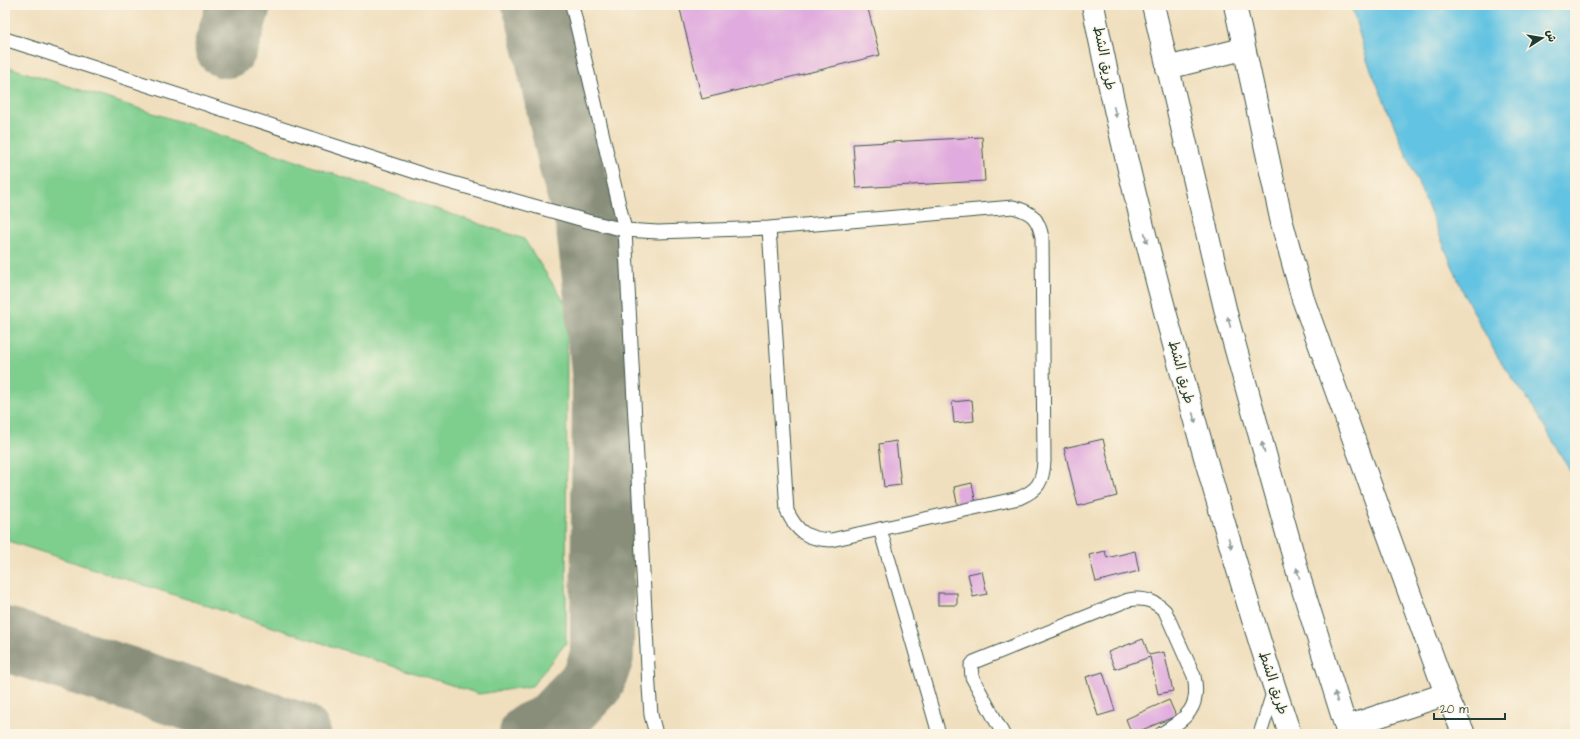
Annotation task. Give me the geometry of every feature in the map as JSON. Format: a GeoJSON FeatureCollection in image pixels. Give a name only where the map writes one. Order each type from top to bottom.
{"type":"FeatureCollection","features":[{"type":"Feature","properties":{"kind":"main road","name":"طريق الشط"},"geometry":{"type":"LineString","coordinates":[[1093,5],[1109,86],[1158,288],[1213,489],[1290,734]]}},
{"type":"Feature","properties":{"kind":"main road"},"geometry":{"type":"LineString","coordinates":[[1153,5],[1200,206],[1240,365],[1300,580],[1347,731],[1446,694]]}},
{"type":"Feature","properties":{"kind":"main road"},"geometry":{"type":"LineString","coordinates":[[1234,5],[1282,223],[1303,299],[1446,694],[1464,734]]}},
{"type":"Feature","properties":{"kind":"main road"},"geometry":{"type":"LineString","coordinates":[[1167,68],[1243,49]]}},
{"type":"Feature","properties":{"kind":"lane"},"geometry":{"type":"LineString","coordinates":[[572,5],[625,230],[649,687],[656,734]]}},
{"type":"Feature","properties":{"kind":"lane"},"geometry":{"type":"LineString","coordinates":[[5,38],[428,176],[587,221],[625,230],[674,232],[769,228],[1013,207],[1024,210],[1034,216],[1040,226],[1042,237],[1044,462],[1043,474],[1039,484],[1030,493],[1020,498],[831,540],[817,539],[803,534],[793,524],[787,511],[769,228]]}},
{"type":"Feature","properties":{"kind":"lane"},"geometry":{"type":"LineString","coordinates":[[880,529],[939,734]]}},
{"type":"Feature","properties":{"kind":"lane"},"geometry":{"type":"LineString","coordinates":[[1003,734],[972,677],[971,666],[974,662],[978,659],[1128,600],[1138,598],[1157,604],[1165,611],[1194,676],[1196,686],[1193,705],[1189,714],[1182,721],[1161,734]]}},
{"type":"Feature","properties":{"kind":"lane"},"geometry":{"type":"LineString","coordinates":[[1260,734],[1275,688]]}},
{"type":"Feature","properties":{"kind":"green space"},"geometry":{"type":"Polygon","coordinates":[[[5,66],[194,126],[524,239],[567,306],[566,643],[532,686],[479,694],[5,540],[5,66]]]}},
{"type":"Feature","properties":{"kind":"water"},"geometry":{"type":"Polygon","coordinates":[[[1351,5],[1575,5],[1575,480],[1535,410],[1497,356],[1464,294],[1367,60],[1351,5]]]}},
{"type":"Feature","properties":{"kind":"building"},"geometry":{"type":"Polygon","coordinates":[[[679,5],[867,5],[880,55],[702,99],[679,5]]]}},
{"type":"Feature","properties":{"kind":"building"},"geometry":{"type":"Polygon","coordinates":[[[982,137],[985,181],[856,188],[853,144],[982,137]]]}},
{"type":"Feature","properties":{"kind":"building"},"geometry":{"type":"Polygon","coordinates":[[[972,400],[974,421],[954,423],[952,402],[972,400]]]}},
{"type":"Feature","properties":{"kind":"building"},"geometry":{"type":"Polygon","coordinates":[[[1103,439],[1117,496],[1078,506],[1064,448],[1103,439]]]}},
{"type":"Feature","properties":{"kind":"building"},"geometry":{"type":"Polygon","coordinates":[[[896,441],[901,485],[884,487],[879,444],[896,441]]]}},
{"type":"Feature","properties":{"kind":"building"},"geometry":{"type":"Polygon","coordinates":[[[972,483],[977,510],[959,514],[954,487],[972,483]]]}},
{"type":"Feature","properties":{"kind":"building"},"geometry":{"type":"Polygon","coordinates":[[[1105,551],[1107,558],[1135,551],[1139,571],[1096,582],[1089,555],[1105,551]]]}},
{"type":"Feature","properties":{"kind":"building"},"geometry":{"type":"Polygon","coordinates":[[[982,571],[987,594],[973,597],[968,574],[982,571]]]}},
{"type":"Feature","properties":{"kind":"building"},"geometry":{"type":"Polygon","coordinates":[[[938,593],[957,593],[957,605],[938,605],[938,593]]]}},
{"type":"Feature","properties":{"kind":"building"},"geometry":{"type":"Polygon","coordinates":[[[1143,639],[1149,655],[1164,652],[1173,691],[1158,694],[1150,657],[1115,669],[1108,652],[1143,639]]]}},
{"type":"Feature","properties":{"kind":"building"},"geometry":{"type":"Polygon","coordinates":[[[1103,672],[1115,711],[1098,716],[1086,677],[1103,672]]]}},
{"type":"Feature","properties":{"kind":"building"},"geometry":{"type":"Polygon","coordinates":[[[1169,700],[1176,716],[1132,734],[1126,719],[1169,700]]]}},
{"type":"Feature","properties":{"kind":"taxiway"},"geometry":{"type":"LineString","coordinates":[[226,46],[239,5]]}},
{"type":"Feature","properties":{"kind":"taxiway"},"geometry":{"type":"LineString","coordinates":[[531,734],[551,725],[593,681],[602,656],[604,383],[587,221],[572,170],[538,17],[534,5]]}},
{"type":"Feature","properties":{"kind":"taxiway"},"geometry":{"type":"LineString","coordinates":[[5,639],[299,734]]}}]}
